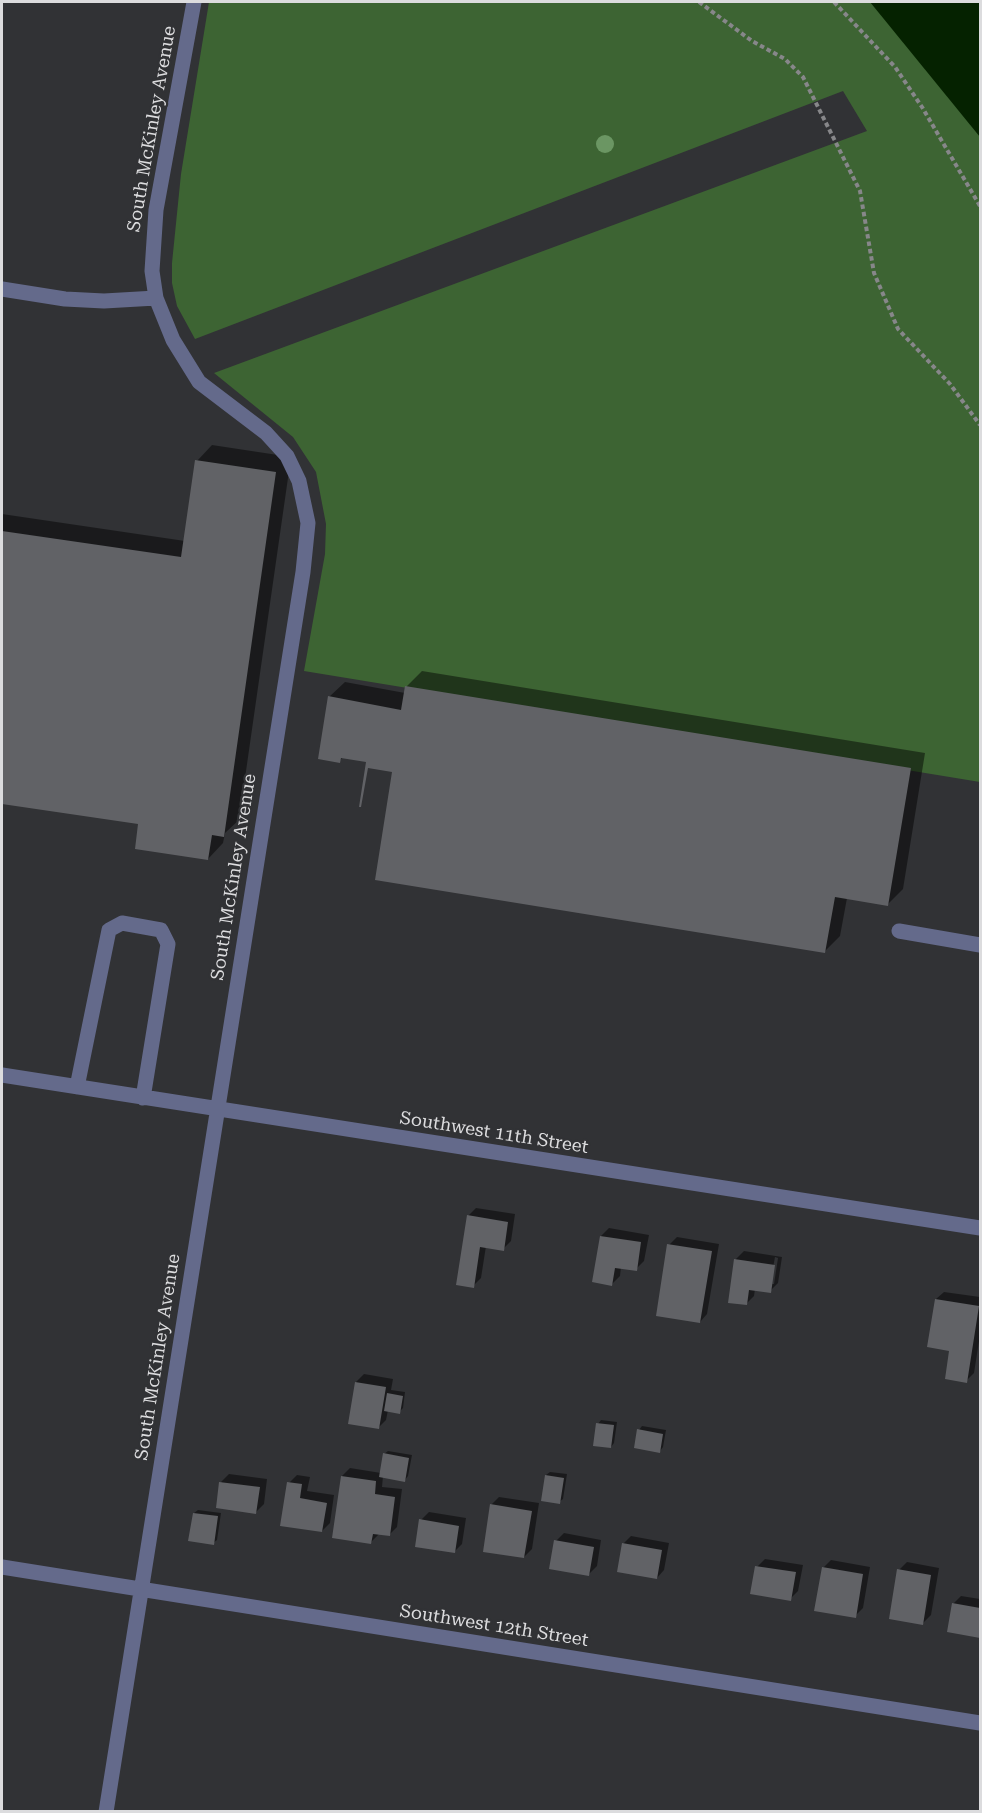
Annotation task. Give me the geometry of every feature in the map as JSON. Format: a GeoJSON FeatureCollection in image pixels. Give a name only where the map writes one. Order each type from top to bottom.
{"type":"FeatureCollection","features":[{"type":"Feature","properties":{"kind":"street","name":"South McKinley Avenue"},"geometry":{"type":"LineString","coordinates":[[106,1812],[303,575],[308,524],[299,481],[287,456],[266,433],[199,382],[173,340],[156,298],[152,271],[156,210],[194,2]]}},
{"type":"Feature","properties":{"kind":"street"},"geometry":{"type":"LineString","coordinates":[[2,289],[65,299],[104,301],[156,298]]}},
{"type":"Feature","properties":{"kind":"street"},"geometry":{"type":"LineString","coordinates":[[77,1087],[109,930],[122,923],[161,930],[168,944],[143,1098]]}},
{"type":"Feature","properties":{"kind":"street"},"geometry":{"type":"LineString","coordinates":[[899,931],[981,945]]}},
{"type":"Feature","properties":{"kind":"street","name":"Southwest 11th Street"},"geometry":{"type":"LineString","coordinates":[[2,1075],[981,1228]]}},
{"type":"Feature","properties":{"kind":"street","name":"Southwest 12th Street"},"geometry":{"type":"LineString","coordinates":[[2,1567],[981,1723]]}},
{"type":"Feature","properties":{"kind":"path"},"geometry":{"type":"LineString","coordinates":[[699,2],[752,41],[785,59],[803,77],[860,191],[874,273],[898,329],[950,384],[981,425]]}},
{"type":"Feature","properties":{"kind":"path"},"geometry":{"type":"LineString","coordinates":[[834,2],[895,67],[922,107],[981,206]]}},
{"type":"Feature","properties":{"kind":"shaded area"},"geometry":{"type":"Polygon","coordinates":[[[209,2],[980,2],[980,782],[304,671],[325,554],[326,524],[316,472],[293,437],[214,373],[867,131],[843,91],[195,339],[177,306],[172,283],[172,263],[181,174],[209,2]]]}},
{"type":"Feature","properties":{"kind":"shaded area"},"geometry":{"type":"Polygon","coordinates":[[[870,2],[980,2],[980,137],[870,2]]]}},
{"type":"Feature","properties":{"kind":"building"},"geometry":{"type":"Polygon","coordinates":[[[195,460],[276,472],[224,837],[212,835],[208,860],[135,849],[138,824],[2,804],[2,531],[181,557],[195,460]]]}},
{"type":"Feature","properties":{"kind":"building"},"geometry":{"type":"Polygon","coordinates":[[[405,686],[911,768],[888,906],[835,897],[825,953],[375,880],[392,772],[368,768],[361,807],[359,807],[366,762],[341,758],[340,763],[318,759],[328,696],[401,710],[405,686]]]}},
{"type":"Feature","properties":{"kind":"building"},"geometry":{"type":"Polygon","coordinates":[[[467,1215],[508,1222],[504,1251],[480,1247],[474,1288],[456,1285],[467,1215]]]}},
{"type":"Feature","properties":{"kind":"building"},"geometry":{"type":"Polygon","coordinates":[[[600,1236],[641,1242],[637,1271],[615,1268],[612,1286],[592,1282],[600,1236]]]}},
{"type":"Feature","properties":{"kind":"building"},"geometry":{"type":"Polygon","coordinates":[[[667,1244],[712,1251],[700,1323],[656,1316],[667,1244]]]}},
{"type":"Feature","properties":{"kind":"building"},"geometry":{"type":"Polygon","coordinates":[[[734,1259],[775,1265],[771,1293],[749,1290],[747,1305],[728,1303],[734,1259]]]}},
{"type":"Feature","properties":{"kind":"building"},"geometry":{"type":"Polygon","coordinates":[[[935,1299],[979,1306],[967,1383],[945,1379],[949,1351],[927,1347],[935,1299]]]}},
{"type":"Feature","properties":{"kind":"building"},"geometry":{"type":"Polygon","coordinates":[[[355,1382],[386,1387],[379,1429],[348,1424],[355,1382]]]}},
{"type":"Feature","properties":{"kind":"building"},"geometry":{"type":"Polygon","coordinates":[[[387,1393],[403,1396],[400,1414],[384,1411],[387,1393]]]}},
{"type":"Feature","properties":{"kind":"building"},"geometry":{"type":"Polygon","coordinates":[[[596,1423],[614,1425],[611,1448],[593,1446],[596,1423]]]}},
{"type":"Feature","properties":{"kind":"building"},"geometry":{"type":"Polygon","coordinates":[[[637,1429],[663,1434],[660,1453],[634,1448],[637,1429]]]}},
{"type":"Feature","properties":{"kind":"building"},"geometry":{"type":"Polygon","coordinates":[[[383,1453],[409,1458],[405,1482],[379,1477],[383,1453]]]}},
{"type":"Feature","properties":{"kind":"building"},"geometry":{"type":"Polygon","coordinates":[[[545,1475],[564,1478],[560,1504],[541,1501],[545,1475]]]}},
{"type":"Feature","properties":{"kind":"building"},"geometry":{"type":"Polygon","coordinates":[[[341,1476],[376,1481],[375,1494],[395,1497],[390,1536],[373,1534],[371,1544],[332,1538],[341,1476]]]}},
{"type":"Feature","properties":{"kind":"building"},"geometry":{"type":"Polygon","coordinates":[[[219,1482],[260,1487],[256,1514],[216,1508],[219,1482]]]}},
{"type":"Feature","properties":{"kind":"building"},"geometry":{"type":"Polygon","coordinates":[[[287,1482],[302,1484],[300,1498],[327,1503],[322,1532],[280,1526],[287,1482]]]}},
{"type":"Feature","properties":{"kind":"building"},"geometry":{"type":"Polygon","coordinates":[[[490,1504],[532,1511],[524,1558],[483,1552],[490,1504]]]}},
{"type":"Feature","properties":{"kind":"building"},"geometry":{"type":"Polygon","coordinates":[[[193,1513],[218,1516],[214,1545],[188,1541],[193,1513]]]}},
{"type":"Feature","properties":{"kind":"building"},"geometry":{"type":"Polygon","coordinates":[[[419,1519],[459,1526],[455,1553],[415,1547],[419,1519]]]}},
{"type":"Feature","properties":{"kind":"building"},"geometry":{"type":"Polygon","coordinates":[[[554,1540],[594,1547],[589,1576],[549,1569],[554,1540]]]}},
{"type":"Feature","properties":{"kind":"building"},"geometry":{"type":"Polygon","coordinates":[[[622,1543],[662,1550],[657,1579],[617,1572],[622,1543]]]}},
{"type":"Feature","properties":{"kind":"building"},"geometry":{"type":"Polygon","coordinates":[[[755,1566],[796,1572],[791,1601],[750,1594],[755,1566]]]}},
{"type":"Feature","properties":{"kind":"building"},"geometry":{"type":"Polygon","coordinates":[[[822,1567],[863,1574],[856,1618],[814,1611],[822,1567]]]}},
{"type":"Feature","properties":{"kind":"building"},"geometry":{"type":"Polygon","coordinates":[[[897,1569],[931,1575],[923,1625],[889,1619],[897,1569]]]}},
{"type":"Feature","properties":{"kind":"building"},"geometry":{"type":"Polygon","coordinates":[[[952,1603],[980,1608],[980,1638],[947,1632],[952,1603]]]}}]}
